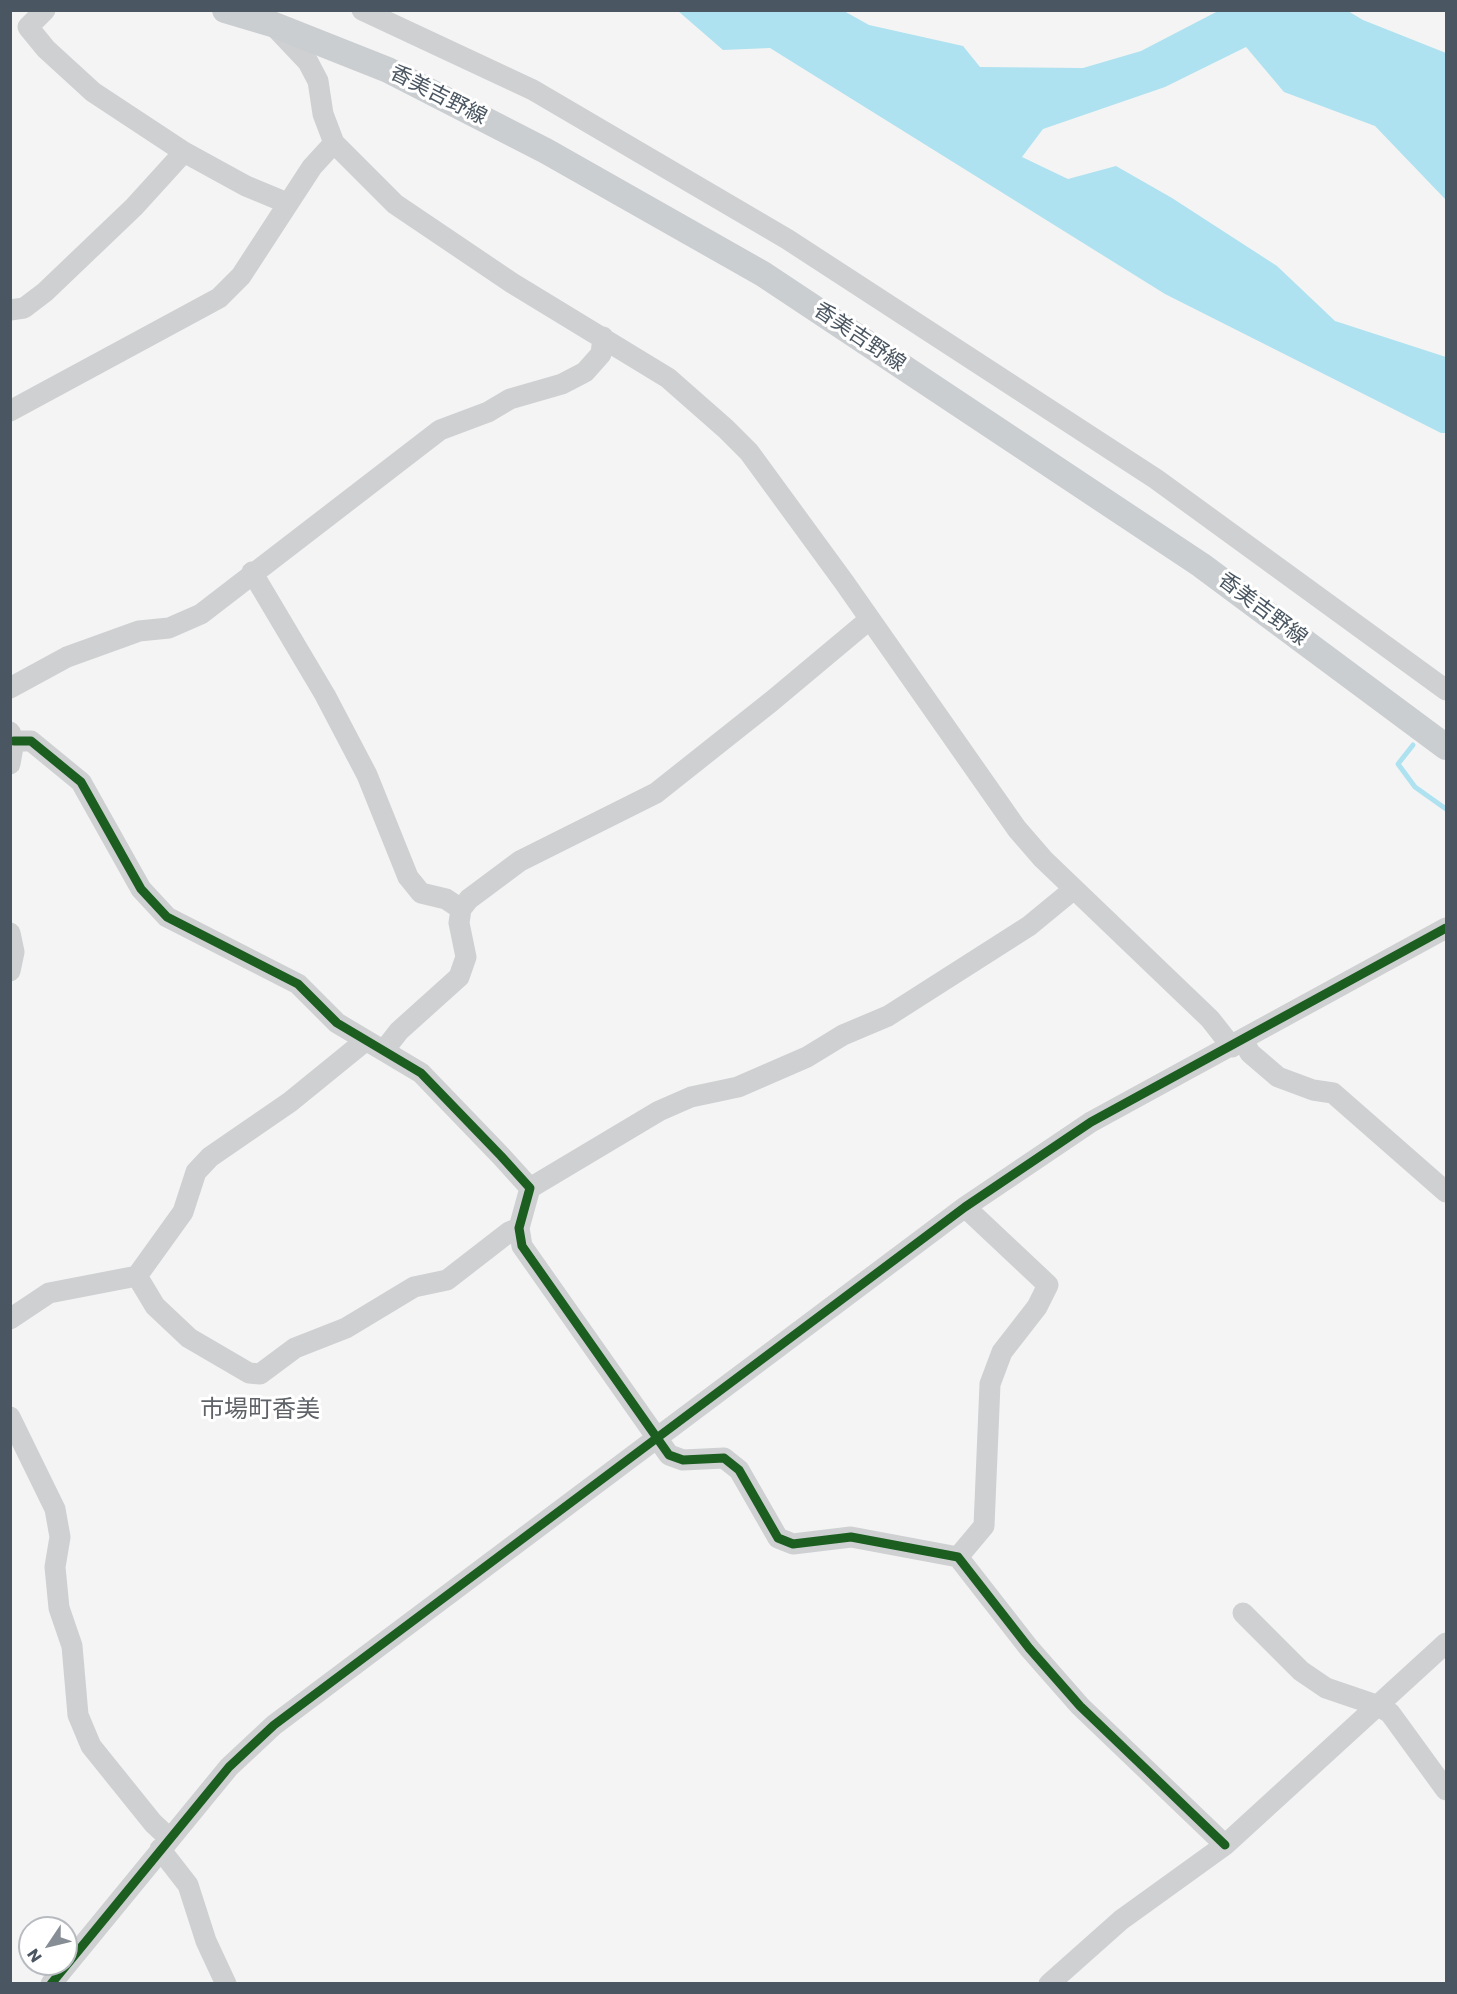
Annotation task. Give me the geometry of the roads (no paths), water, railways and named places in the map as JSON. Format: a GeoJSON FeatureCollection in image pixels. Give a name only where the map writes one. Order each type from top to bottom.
{"type":"FeatureCollection","features":[{"type":"Feature","properties":{"kind":"main road","name":"香美吉野線"},"geometry":{"type":"LineString","coordinates":[[225,10],[272,24],[409,81],[546,151],[763,274],[1201,565],[1446,747]]}},
{"type":"Feature","properties":{"kind":"street"},"geometry":{"type":"LineString","coordinates":[[45,10],[28,27],[46,49],[93,92],[184,152],[246,186],[287,203]]}},
{"type":"Feature","properties":{"kind":"street"},"geometry":{"type":"LineString","coordinates":[[362,10],[532,90],[787,239],[1156,479],[1446,690]]}},
{"type":"Feature","properties":{"kind":"street"},"geometry":{"type":"LineString","coordinates":[[272,24],[308,62],[318,81],[323,114],[334,143],[395,204],[512,283],[668,378],[749,452],[870,619],[1017,829],[1074,889],[1203,1012],[1278,1077],[1313,1090],[1333,1093],[1446,1192]]}},
{"type":"Feature","properties":{"kind":"street"},"geometry":{"type":"LineString","coordinates":[[10,411],[219,298],[241,276],[312,167],[334,143]]}},
{"type":"Feature","properties":{"kind":"street"},"geometry":{"type":"LineString","coordinates":[[10,310],[24,308],[45,292],[134,207],[184,152]]}},
{"type":"Feature","properties":{"kind":"street"},"geometry":{"type":"LineString","coordinates":[[10,688],[68,657],[139,631],[169,628],[201,614],[252,572],[440,430],[488,412],[510,399],[562,384],[585,372],[601,354],[603,338]]}},
{"type":"Feature","properties":{"kind":"street"},"geometry":{"type":"LineString","coordinates":[[252,572],[326,695],[367,775],[408,877],[421,893],[446,899],[461,909]]}},
{"type":"Feature","properties":{"kind":"street"},"geometry":{"type":"LineString","coordinates":[[385,1049],[399,1031],[459,978],[466,957],[459,923],[461,909],[520,861],[559,839],[626,810],[656,793],[870,619]]}},
{"type":"Feature","properties":{"kind":"street"},"geometry":{"type":"LineString","coordinates":[[10,764],[12,736],[31,741],[81,782],[141,889],[167,917],[298,984],[337,1023],[421,1072],[530,1188]]}},
{"type":"Feature","properties":{"kind":"street"},"geometry":{"type":"LineString","coordinates":[[1074,889],[1029,926],[888,1016],[843,1035],[807,1057],[738,1087],[691,1097],[659,1111],[530,1188],[519,1228],[522,1246],[656,1440],[669,1455],[683,1460],[724,1458],[739,1470],[778,1538],[793,1544],[851,1537],[958,1557],[1029,1648],[1080,1706],[1225,1845]]}},
{"type":"Feature","properties":{"kind":"street"},"geometry":{"type":"LineString","coordinates":[[51,1983],[228,1767],[274,1725],[965,1207],[1091,1122],[1446,928]]}},
{"type":"Feature","properties":{"kind":"street"},"geometry":{"type":"LineString","coordinates":[[10,933],[14,952],[10,971]]}},
{"type":"Feature","properties":{"kind":"street"},"geometry":{"type":"LineString","coordinates":[[10,1319],[49,1293],[137,1276],[183,1212],[196,1172],[210,1157],[290,1102],[365,1041]]}},
{"type":"Feature","properties":{"kind":"street"},"geometry":{"type":"LineString","coordinates":[[958,1557],[984,1526],[990,1384],[1002,1352],[1037,1307],[1048,1285],[965,1207]]}},
{"type":"Feature","properties":{"kind":"street"},"geometry":{"type":"LineString","coordinates":[[137,1276],[156,1306],[189,1338],[249,1372],[260,1374],[295,1348],[346,1328],[414,1287],[447,1280],[509,1232],[519,1228]]}},
{"type":"Feature","properties":{"kind":"street"},"geometry":{"type":"LineString","coordinates":[[10,1416],[55,1509],[60,1537],[55,1567],[59,1608],[72,1646],[78,1715],[91,1746],[153,1823],[188,1885],[206,1941],[226,1983]]}},
{"type":"Feature","properties":{"kind":"street"},"geometry":{"type":"LineString","coordinates":[[1243,1613],[1301,1671],[1326,1688],[1376,1705],[1390,1713],[1446,1790]]}},
{"type":"Feature","properties":{"kind":"street"},"geometry":{"type":"LineString","coordinates":[[1049,1983],[1121,1920],[1225,1845],[1446,1643]]}},
{"type":"Feature","properties":{"kind":"water"},"geometry":{"type":"Polygon","coordinates":[[[678,11],[844,11],[869,25],[963,46],[980,67],[1083,68],[1141,51],[1218,11],[1348,11],[1363,20],[1446,53],[1446,200],[1375,126],[1284,92],[1246,47],[1165,87],[1043,129],[1022,157],[1068,179],[1116,166],[1172,198],[1277,266],[1335,321],[1446,357],[1446,433],[1441,433],[1165,294],[770,48],[723,50],[678,11]]]}},
{"type":"Feature","properties":{"kind":"waterway"},"geometry":{"type":"LineString","coordinates":[[1413,745],[1398,764],[1415,787],[1446,809]]}},
{"type":"Feature","properties":{"kind":"district","name":"市場町香美"},"geometry":{"type":"Point","coordinates":[260,1411]}}]}
